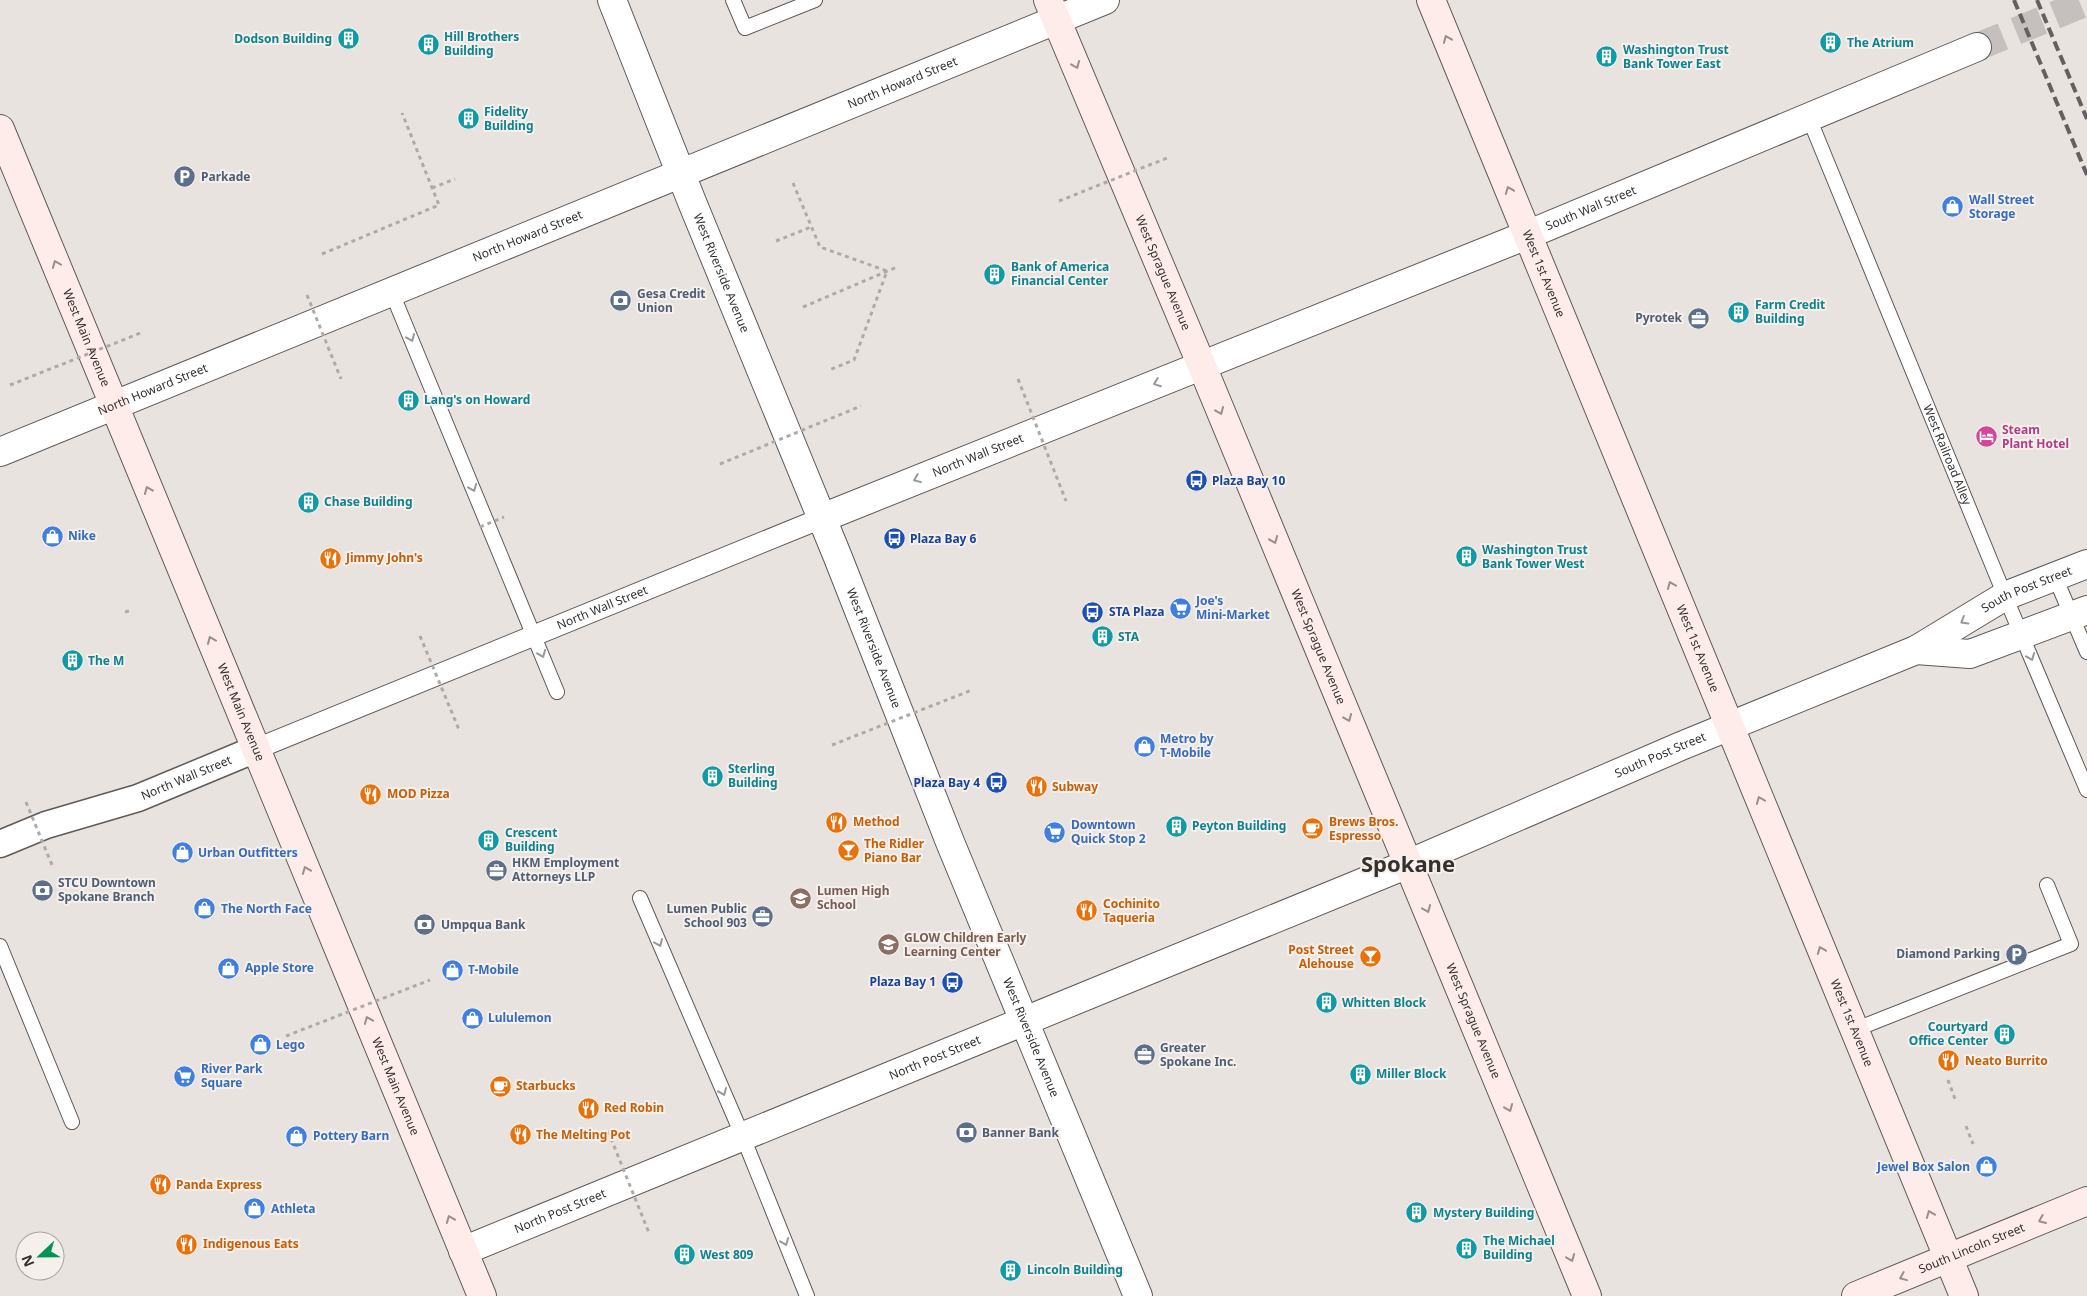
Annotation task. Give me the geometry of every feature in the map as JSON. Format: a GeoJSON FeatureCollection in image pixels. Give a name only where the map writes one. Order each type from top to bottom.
{"type":"FeatureCollection","features":[{"type":"Feature","properties":{"kind":"main road","name":"West 1st Avenue"},"geometry":{"type":"LineString","coordinates":[[1431,0],[1964,1296]]}},
{"type":"Feature","properties":{"kind":"main road","name":"West Sprague Avenue"},"geometry":{"type":"LineString","coordinates":[[1052,10],[1202,366],[1587,1296]]}},
{"type":"Feature","properties":{"kind":"main road","name":"West Main Avenue"},"geometry":{"type":"LineString","coordinates":[[0,130],[482,1296]]}},
{"type":"Feature","properties":{"kind":"main road","name":"South Lincoln Street"},"geometry":{"type":"LineString","coordinates":[[1856,1296],[2087,1201]]}},
{"type":"Feature","properties":{"kind":"street","name":"West Riverside Avenue"},"geometry":{"type":"LineString","coordinates":[[612,0],[1024,1022],[1138,1296]]}},
{"type":"Feature","properties":{"kind":"street","name":"North Howard Street"},"geometry":{"type":"LineString","coordinates":[[0,452],[681,175],[1052,10],[1105,0]]}},
{"type":"Feature","properties":{"kind":"street","name":"South Wall Street"},"geometry":{"type":"LineString","coordinates":[[1202,366],[1527,235],[1977,46]]}},
{"type":"Feature","properties":{"kind":"street","name":"North Wall Street"},"geometry":{"type":"LineString","coordinates":[[0,844],[46,825],[138,798],[822,518],[1202,366]]}},
{"type":"Feature","properties":{"kind":"street","name":"South Post Street"},"geometry":{"type":"LineString","coordinates":[[1408,864],[1730,726],[1916,650],[2005,596],[2087,564]]}},
{"type":"Feature","properties":{"kind":"street","name":"South Post Street"},"geometry":{"type":"LineString","coordinates":[[1916,650],[1970,654],[2080,614]]}},
{"type":"Feature","properties":{"kind":"street","name":"North Post Street"},"geometry":{"type":"LineString","coordinates":[[463,1251],[1408,864]]}},
{"type":"Feature","properties":{"kind":"lane"},"geometry":{"type":"LineString","coordinates":[[733,0],[745,28],[816,0]]}},
{"type":"Feature","properties":{"kind":"lane","name":"West Railroad Alley"},"geometry":{"type":"LineString","coordinates":[[1808,118],[2087,790]]}},
{"type":"Feature","properties":{"kind":"lane"},"geometry":{"type":"LineString","coordinates":[[392,293],[557,692]]}},
{"type":"Feature","properties":{"kind":"lane"},"geometry":{"type":"LineString","coordinates":[[2055,577],[2080,614],[2087,652]]}},
{"type":"Feature","properties":{"kind":"lane"},"geometry":{"type":"LineString","coordinates":[[1854,1030],[2071,944],[2047,885]]}},
{"type":"Feature","properties":{"kind":"lane"},"geometry":{"type":"LineString","coordinates":[[640,898],[742,1137],[807,1296]]}},
{"type":"Feature","properties":{"kind":"lane"},"geometry":{"type":"LineString","coordinates":[[0,946],[72,1122]]}},
{"type":"Feature","properties":{"kind":"path"},"geometry":{"type":"LineString","coordinates":[[322,254],[439,205],[402,114]]}},
{"type":"Feature","properties":{"kind":"path"},"geometry":{"type":"LineString","coordinates":[[1059,201],[1167,158]]}},
{"type":"Feature","properties":{"kind":"path"},"geometry":{"type":"LineString","coordinates":[[432,188],[454,179]]}},
{"type":"Feature","properties":{"kind":"path"},"geometry":{"type":"LineString","coordinates":[[793,182],[820,247],[887,272]]}},
{"type":"Feature","properties":{"kind":"path"},"geometry":{"type":"LineString","coordinates":[[776,241],[811,227]]}},
{"type":"Feature","properties":{"kind":"path"},"geometry":{"type":"LineString","coordinates":[[803,306],[897,267]]}},
{"type":"Feature","properties":{"kind":"path"},"geometry":{"type":"LineString","coordinates":[[829,370],[854,360],[887,272]]}},
{"type":"Feature","properties":{"kind":"path"},"geometry":{"type":"LineString","coordinates":[[307,295],[341,379]]}},
{"type":"Feature","properties":{"kind":"path"},"geometry":{"type":"LineString","coordinates":[[10,385],[143,332]]}},
{"type":"Feature","properties":{"kind":"path"},"geometry":{"type":"LineString","coordinates":[[1018,379],[1066,501]]}},
{"type":"Feature","properties":{"kind":"path"},"geometry":{"type":"LineString","coordinates":[[720,464],[861,406]]}},
{"type":"Feature","properties":{"kind":"path"},"geometry":{"type":"LineString","coordinates":[[480,527],[504,517]]}},
{"type":"Feature","properties":{"kind":"path"},"geometry":{"type":"LineString","coordinates":[[420,636],[460,732]]}},
{"type":"Feature","properties":{"kind":"path"},"geometry":{"type":"LineString","coordinates":[[832,745],[972,690]]}},
{"type":"Feature","properties":{"kind":"path"},"geometry":{"type":"LineString","coordinates":[[26,802],[52,865]]}},
{"type":"Feature","properties":{"kind":"path"},"geometry":{"type":"LineString","coordinates":[[286,1036],[430,980]]}},
{"type":"Feature","properties":{"kind":"path"},"geometry":{"type":"LineString","coordinates":[[1948,1080],[1956,1099]]}},
{"type":"Feature","properties":{"kind":"path"},"geometry":{"type":"LineString","coordinates":[[1966,1126],[1973,1144]]}},
{"type":"Feature","properties":{"kind":"path"},"geometry":{"type":"LineString","coordinates":[[608,1131],[649,1233]]}},
{"type":"Feature","properties":{"kind":"tunnel"},"geometry":{"type":"LineString","coordinates":[[1977,47],[2087,2]]}},
{"type":"Feature","properties":{"kind":"railway"},"geometry":{"type":"LineString","coordinates":[[2014,0],[2087,175]]}},
{"type":"Feature","properties":{"kind":"railway"},"geometry":{"type":"LineString","coordinates":[[2037,0],[2087,119]]}},
{"type":"Feature","properties":{"kind":"place","name":"Dodson Building"},"geometry":{"type":"Point","coordinates":[348,39]}},
{"type":"Feature","properties":{"kind":"place","name":"The Atrium"},"geometry":{"type":"Point","coordinates":[1831,43]}},
{"type":"Feature","properties":{"kind":"place","name":"Hill Brothers Building"},"geometry":{"type":"Point","coordinates":[428,44]}},
{"type":"Feature","properties":{"kind":"place","name":"Washington Trust Bank Tower East"},"geometry":{"type":"Point","coordinates":[1607,57]}},
{"type":"Feature","properties":{"kind":"place","name":"Fidelity Building"},"geometry":{"type":"Point","coordinates":[468,119]}},
{"type":"Feature","properties":{"kind":"place","name":"Parkade"},"geometry":{"type":"Point","coordinates":[185,177]}},
{"type":"Feature","properties":{"kind":"place","name":"Wall Street Storage"},"geometry":{"type":"Point","coordinates":[1953,207]}},
{"type":"Feature","properties":{"kind":"place","name":"Bank of America Financial Center"},"geometry":{"type":"Point","coordinates":[995,274]}},
{"type":"Feature","properties":{"kind":"place","name":"Gesa Credit Union"},"geometry":{"type":"Point","coordinates":[621,301]}},
{"type":"Feature","properties":{"kind":"place","name":"Farm Credit Building"},"geometry":{"type":"Point","coordinates":[1739,312]}},
{"type":"Feature","properties":{"kind":"place","name":"Pyrotek"},"geometry":{"type":"Point","coordinates":[1698,318]}},
{"type":"Feature","properties":{"kind":"place","name":"Lang's on Howard"},"geometry":{"type":"Point","coordinates":[408,400]}},
{"type":"Feature","properties":{"kind":"place","name":"Steam Plant Hotel"},"geometry":{"type":"Point","coordinates":[1986,437]}},
{"type":"Feature","properties":{"kind":"place","name":"Plaza Bay 10"},"geometry":{"type":"Point","coordinates":[1196,481]}},
{"type":"Feature","properties":{"kind":"place","name":"Chase Building"},"geometry":{"type":"Point","coordinates":[308,502]}},
{"type":"Feature","properties":{"kind":"place","name":"Nike"},"geometry":{"type":"Point","coordinates":[52,536]}},
{"type":"Feature","properties":{"kind":"place","name":"Plaza Bay 6"},"geometry":{"type":"Point","coordinates":[894,539]}},
{"type":"Feature","properties":{"kind":"place","name":"Washington Trust Bank Tower West"},"geometry":{"type":"Point","coordinates":[1466,557]}},
{"type":"Feature","properties":{"kind":"place","name":"Jimmy John's"},"geometry":{"type":"Point","coordinates":[330,558]}},
{"type":"Feature","properties":{"kind":"place","name":"Joe's Mini-Market"},"geometry":{"type":"Point","coordinates":[1180,608]}},
{"type":"Feature","properties":{"kind":"place","name":"STA Plaza"},"geometry":{"type":"Point","coordinates":[1093,612]}},
{"type":"Feature","properties":{"kind":"place","name":"STA"},"geometry":{"type":"Point","coordinates":[1102,637]}},
{"type":"Feature","properties":{"kind":"place","name":"The M"},"geometry":{"type":"Point","coordinates":[72,661]}},
{"type":"Feature","properties":{"kind":"place","name":"Metro by T-Mobile"},"geometry":{"type":"Point","coordinates":[1144,746]}},
{"type":"Feature","properties":{"kind":"place","name":"Sterling Building"},"geometry":{"type":"Point","coordinates":[712,776]}},
{"type":"Feature","properties":{"kind":"place","name":"Plaza Bay 4"},"geometry":{"type":"Point","coordinates":[996,783]}},
{"type":"Feature","properties":{"kind":"place","name":"Subway"},"geometry":{"type":"Point","coordinates":[1036,787]}},
{"type":"Feature","properties":{"kind":"place","name":"MOD Pizza"},"geometry":{"type":"Point","coordinates":[371,794]}},
{"type":"Feature","properties":{"kind":"place","name":"Method"},"geometry":{"type":"Point","coordinates":[837,822]}},
{"type":"Feature","properties":{"kind":"place","name":"Peyton Building"},"geometry":{"type":"Point","coordinates":[1176,826]}},
{"type":"Feature","properties":{"kind":"place","name":"Brews Bros. Espresso"},"geometry":{"type":"Point","coordinates":[1313,829]}},
{"type":"Feature","properties":{"kind":"place","name":"Downtown Quick Stop 2"},"geometry":{"type":"Point","coordinates":[1055,832]}},
{"type":"Feature","properties":{"kind":"place","name":"Crescent Building"},"geometry":{"type":"Point","coordinates":[489,840]}},
{"type":"Feature","properties":{"kind":"place","name":"The Ridler Piano Bar"},"geometry":{"type":"Point","coordinates":[848,851]}},
{"type":"Feature","properties":{"kind":"place","name":"Urban Outfitters"},"geometry":{"type":"Point","coordinates":[182,853]}},
{"type":"Feature","properties":{"kind":"place","name":"HKM Employment Attorneys LLP"},"geometry":{"type":"Point","coordinates":[496,870]}},
{"type":"Feature","properties":{"kind":"place","name":"STCU Downtown Spokane Branch"},"geometry":{"type":"Point","coordinates":[42,890]}},
{"type":"Feature","properties":{"kind":"place","name":"Lumen High School"},"geometry":{"type":"Point","coordinates":[801,898]}},
{"type":"Feature","properties":{"kind":"place","name":"The North Face"},"geometry":{"type":"Point","coordinates":[205,909]}},
{"type":"Feature","properties":{"kind":"place","name":"Cochinito Taqueria"},"geometry":{"type":"Point","coordinates":[1087,911]}},
{"type":"Feature","properties":{"kind":"place","name":"Lumen Public School 903"},"geometry":{"type":"Point","coordinates":[763,916]}},
{"type":"Feature","properties":{"kind":"place","name":"Umpqua Bank"},"geometry":{"type":"Point","coordinates":[425,925]}},
{"type":"Feature","properties":{"kind":"place","name":"GLOW Children Early Learning Center"},"geometry":{"type":"Point","coordinates":[888,945]}},
{"type":"Feature","properties":{"kind":"place","name":"Diamond Parking"},"geometry":{"type":"Point","coordinates":[2016,954]}},
{"type":"Feature","properties":{"kind":"place","name":"Post Street Alehouse"},"geometry":{"type":"Point","coordinates":[1370,957]}},
{"type":"Feature","properties":{"kind":"place","name":"Apple Store"},"geometry":{"type":"Point","coordinates":[229,968]}},
{"type":"Feature","properties":{"kind":"place","name":"T-Mobile"},"geometry":{"type":"Point","coordinates":[452,970]}},
{"type":"Feature","properties":{"kind":"place","name":"Plaza Bay 1"},"geometry":{"type":"Point","coordinates":[952,982]}},
{"type":"Feature","properties":{"kind":"place","name":"Whitten Block"},"geometry":{"type":"Point","coordinates":[1326,1003]}},
{"type":"Feature","properties":{"kind":"place","name":"Lululemon"},"geometry":{"type":"Point","coordinates":[472,1018]}},
{"type":"Feature","properties":{"kind":"place","name":"Courtyard Office Center"},"geometry":{"type":"Point","coordinates":[2004,1034]}},
{"type":"Feature","properties":{"kind":"place","name":"Lego"},"geometry":{"type":"Point","coordinates":[260,1045]}},
{"type":"Feature","properties":{"kind":"place","name":"Greater Spokane Inc."},"geometry":{"type":"Point","coordinates":[1144,1055]}},
{"type":"Feature","properties":{"kind":"place","name":"Neato Burrito"},"geometry":{"type":"Point","coordinates":[1949,1061]}},
{"type":"Feature","properties":{"kind":"place","name":"Miller Block"},"geometry":{"type":"Point","coordinates":[1360,1074]}},
{"type":"Feature","properties":{"kind":"place","name":"River Park Square"},"geometry":{"type":"Point","coordinates":[185,1076]}},
{"type":"Feature","properties":{"kind":"place","name":"Starbucks"},"geometry":{"type":"Point","coordinates":[500,1086]}},
{"type":"Feature","properties":{"kind":"place","name":"Red Robin"},"geometry":{"type":"Point","coordinates":[588,1108]}},
{"type":"Feature","properties":{"kind":"place","name":"Banner Bank"},"geometry":{"type":"Point","coordinates":[966,1133]}},
{"type":"Feature","properties":{"kind":"place","name":"The Melting Pot"},"geometry":{"type":"Point","coordinates":[520,1135]}},
{"type":"Feature","properties":{"kind":"place","name":"Pottery Barn"},"geometry":{"type":"Point","coordinates":[297,1136]}},
{"type":"Feature","properties":{"kind":"place","name":"Jewel Box Salon"},"geometry":{"type":"Point","coordinates":[1986,1167]}},
{"type":"Feature","properties":{"kind":"place","name":"Panda Express"},"geometry":{"type":"Point","coordinates":[160,1185]}},
{"type":"Feature","properties":{"kind":"place","name":"Athleta"},"geometry":{"type":"Point","coordinates":[255,1209]}},
{"type":"Feature","properties":{"kind":"place","name":"Mystery Building"},"geometry":{"type":"Point","coordinates":[1417,1213]}},
{"type":"Feature","properties":{"kind":"place","name":"Indigenous Eats"},"geometry":{"type":"Point","coordinates":[187,1244]}},
{"type":"Feature","properties":{"kind":"place","name":"The Michael Building"},"geometry":{"type":"Point","coordinates":[1467,1248]}},
{"type":"Feature","properties":{"kind":"place","name":"West 809"},"geometry":{"type":"Point","coordinates":[684,1255]}},
{"type":"Feature","properties":{"kind":"place","name":"Lincoln Building"},"geometry":{"type":"Point","coordinates":[1011,1270]}},
{"type":"Feature","properties":{"kind":"district","name":"Spokane"},"geometry":{"type":"Point","coordinates":[1408,864]}}]}
